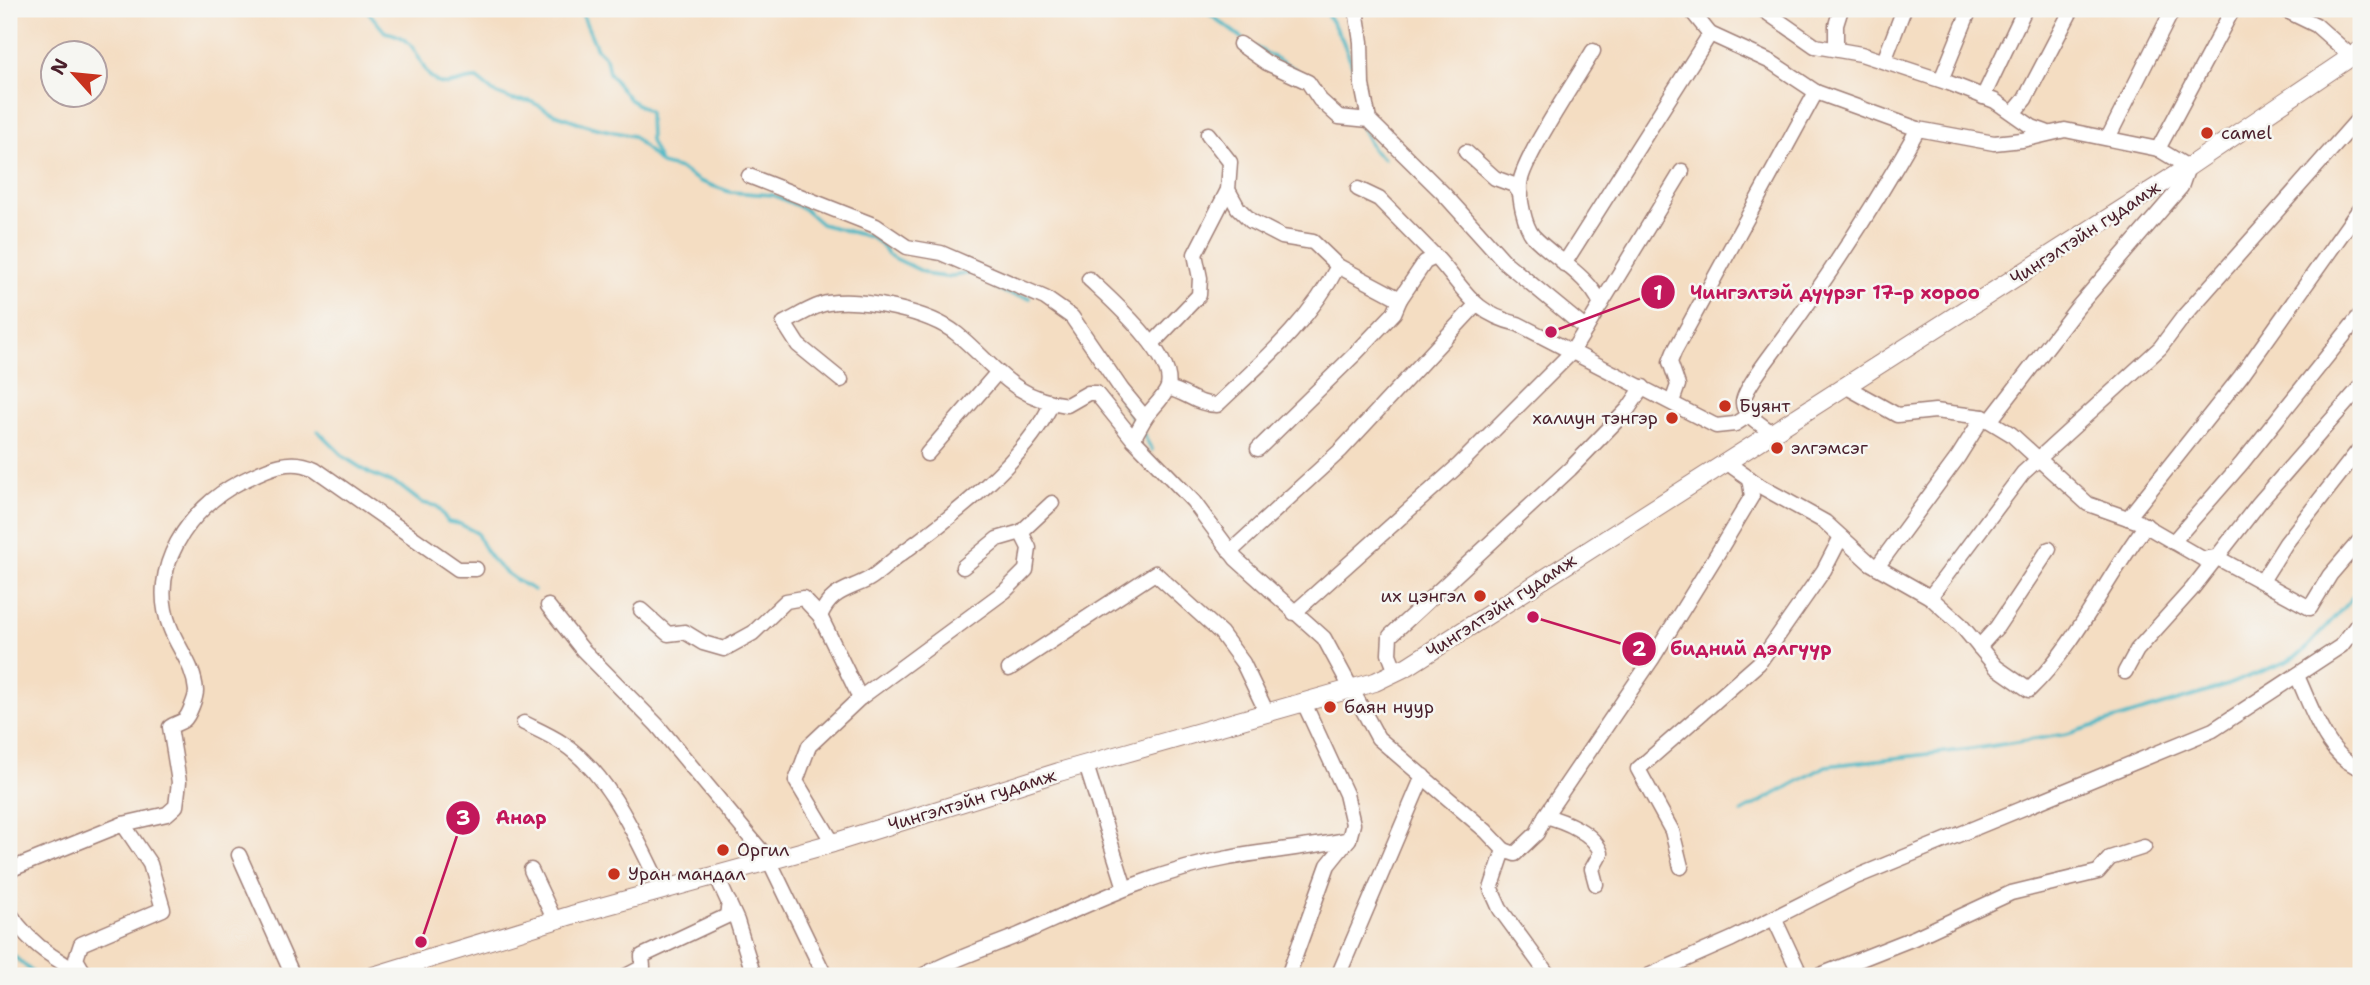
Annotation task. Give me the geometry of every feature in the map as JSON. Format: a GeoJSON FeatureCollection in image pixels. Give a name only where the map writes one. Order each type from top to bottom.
{"type":"FeatureCollection","features":[{"type":"Feature","properties":{"kind":"main road","name":"Чингэлтэйн гудамж"},"geometry":{"type":"LineString","coordinates":[[373,976],[662,890],[833,843],[1086,765],[1351,690],[1396,672],[2188,167],[2356,53]]}},
{"type":"Feature","properties":{"kind":"street"},"geometry":{"type":"LineString","coordinates":[[1356,9],[1361,42],[1362,85],[1368,120],[1443,193],[1506,262],[1586,329]]}},
{"type":"Feature","properties":{"kind":"street"},"geometry":{"type":"LineString","coordinates":[[1690,9],[1710,34],[1771,62],[1816,92],[1918,129],[1994,143],[2065,130],[2158,149],[2188,167],[2181,187],[1986,419],[1877,567]]}},
{"type":"Feature","properties":{"kind":"street"},"geometry":{"type":"LineString","coordinates":[[1762,9],[1815,46],[1836,47],[1941,80],[2014,112],[2032,127],[2046,132]]}},
{"type":"Feature","properties":{"kind":"street"},"geometry":{"type":"LineString","coordinates":[[1836,47],[1836,25],[1841,9]]}},
{"type":"Feature","properties":{"kind":"street"},"geometry":{"type":"LineString","coordinates":[[1884,61],[1904,9]]}},
{"type":"Feature","properties":{"kind":"street"},"geometry":{"type":"LineString","coordinates":[[1941,80],[1970,9]]}},
{"type":"Feature","properties":{"kind":"street"},"geometry":{"type":"LineString","coordinates":[[1983,97],[2025,9]]}},
{"type":"Feature","properties":{"kind":"street"},"geometry":{"type":"LineString","coordinates":[[2014,112],[2025,99],[2072,9]]}},
{"type":"Feature","properties":{"kind":"street"},"geometry":{"type":"LineString","coordinates":[[2108,138],[2173,9]]}},
{"type":"Feature","properties":{"kind":"street"},"geometry":{"type":"LineString","coordinates":[[2158,149],[2233,9]]}},
{"type":"Feature","properties":{"kind":"street"},"geometry":{"type":"LineString","coordinates":[[2283,9],[2307,13],[2356,53]]}},
{"type":"Feature","properties":{"kind":"street"},"geometry":{"type":"LineString","coordinates":[[1564,264],[1710,34]]}},
{"type":"Feature","properties":{"kind":"street"},"geometry":{"type":"LineString","coordinates":[[1240,44],[1267,63],[1308,82],[1320,100],[1339,117],[1368,120]]}},
{"type":"Feature","properties":{"kind":"street"},"geometry":{"type":"LineString","coordinates":[[1593,51],[1531,156],[1520,183],[1526,223],[1533,235],[1594,289],[1601,304]]}},
{"type":"Feature","properties":{"kind":"street"},"geometry":{"type":"LineString","coordinates":[[1672,402],[1678,385],[1670,362],[1674,352],[1816,92]]}},
{"type":"Feature","properties":{"kind":"street"},"geometry":{"type":"LineString","coordinates":[[1930,597],[2038,457],[2160,348],[2202,295],[2361,116]]}},
{"type":"Feature","properties":{"kind":"street"},"geometry":{"type":"LineString","coordinates":[[1772,433],[1749,415],[1743,404],[1763,365],[1823,284],[1918,129]]}},
{"type":"Feature","properties":{"kind":"street"},"geometry":{"type":"LineString","coordinates":[[1152,344],[1199,295],[1200,278],[1195,254],[1228,190],[1230,162],[1208,134]]}},
{"type":"Feature","properties":{"kind":"street"},"geometry":{"type":"LineString","coordinates":[[1466,152],[1495,178],[1514,185],[1521,195]]}},
{"type":"Feature","properties":{"kind":"street"},"geometry":{"type":"LineString","coordinates":[[1294,613],[1458,465],[1571,353],[1682,171]]}},
{"type":"Feature","properties":{"kind":"street"},"geometry":{"type":"LineString","coordinates":[[748,176],[877,226],[907,247],[940,253],[1045,298],[1072,317],[1122,390],[1145,418]]}},
{"type":"Feature","properties":{"kind":"street"},"geometry":{"type":"LineString","coordinates":[[1358,189],[1379,199],[1436,257],[1475,306],[1496,319],[1518,324],[1716,426],[1735,424],[1749,415]]}},
{"type":"Feature","properties":{"kind":"street"},"geometry":{"type":"LineString","coordinates":[[1228,190],[1238,208],[1251,221],[1282,237],[1312,242],[1338,266],[1400,299]]}},
{"type":"Feature","properties":{"kind":"street"},"geometry":{"type":"LineString","coordinates":[[2128,518],[2241,376],[2361,207]]}},
{"type":"Feature","properties":{"kind":"street"},"geometry":{"type":"LineString","coordinates":[[1258,449],[1394,313],[1400,299],[1425,262],[1436,257]]}},
{"type":"Feature","properties":{"kind":"street"},"geometry":{"type":"LineString","coordinates":[[1168,388],[1184,392],[1200,405],[1217,405],[1276,349],[1326,290],[1338,266]]}},
{"type":"Feature","properties":{"kind":"street"},"geometry":{"type":"LineString","coordinates":[[1089,279],[1152,344],[1167,373],[1168,388],[1133,439]]}},
{"type":"Feature","properties":{"kind":"street"},"geometry":{"type":"LineString","coordinates":[[841,380],[798,345],[784,323],[826,303],[875,303],[936,322],[955,332],[997,373],[1024,394],[1067,405],[1088,393],[1096,393],[1133,439],[1193,502],[1230,552],[1324,638],[1378,738],[1504,850],[1515,853],[1537,833],[1545,816],[1652,659],[1752,496],[1749,478]]}},
{"type":"Feature","properties":{"kind":"street"},"geometry":{"type":"LineString","coordinates":[[1230,552],[1341,450],[1475,306]]}},
{"type":"Feature","properties":{"kind":"street"},"geometry":{"type":"LineString","coordinates":[[2173,542],[2242,463],[2361,314]]}},
{"type":"Feature","properties":{"kind":"street"},"geometry":{"type":"LineString","coordinates":[[927,454],[997,373]]}},
{"type":"Feature","properties":{"kind":"street"},"geometry":{"type":"LineString","coordinates":[[1845,386],[1897,415],[1935,411],[1986,419],[2011,433],[2088,504],[2146,526],[2203,559],[2216,557],[2310,608],[2330,575],[2361,539]]}},
{"type":"Feature","properties":{"kind":"street"},"geometry":{"type":"LineString","coordinates":[[2124,672],[2137,650],[2192,589],[2361,386]]}},
{"type":"Feature","properties":{"kind":"street"},"geometry":{"type":"LineString","coordinates":[[1396,672],[1389,654],[1390,636],[1570,468],[1628,409],[1643,387]]}},
{"type":"Feature","properties":{"kind":"street"},"geometry":{"type":"LineString","coordinates":[[820,616],[827,601],[851,584],[868,579],[936,530],[1006,464],[1042,423],[1052,403]]}},
{"type":"Feature","properties":{"kind":"street"},"geometry":{"type":"LineString","coordinates":[[2262,581],[2286,543],[2361,447]]}},
{"type":"Feature","properties":{"kind":"street"},"geometry":{"type":"LineString","coordinates":[[9,870],[123,824],[167,814],[176,806],[178,782],[170,727],[185,720],[196,694],[184,650],[176,642],[165,612],[166,577],[172,549],[182,531],[223,492],[266,469],[300,462],[315,468],[458,569],[476,569]]}},
{"type":"Feature","properties":{"kind":"street"},"geometry":{"type":"LineString","coordinates":[[1726,462],[1825,522],[1840,539],[1877,567],[1930,597],[1960,624],[1996,667],[2029,690],[2048,672],[2079,629],[2146,526]]}},
{"type":"Feature","properties":{"kind":"street"},"geometry":{"type":"LineString","coordinates":[[963,567],[997,539],[1021,532],[1052,503]]}},
{"type":"Feature","properties":{"kind":"street"},"geometry":{"type":"LineString","coordinates":[[833,843],[796,781],[809,746],[860,698],[995,599],[1026,570],[1029,548],[1021,532]]}},
{"type":"Feature","properties":{"kind":"street"},"geometry":{"type":"LineString","coordinates":[[1681,867],[1672,831],[1638,769],[1759,663],[1824,570],[1840,539]]}},
{"type":"Feature","properties":{"kind":"street"},"geometry":{"type":"LineString","coordinates":[[1979,647],[1997,626],[2049,549]]}},
{"type":"Feature","properties":{"kind":"street"},"geometry":{"type":"LineString","coordinates":[[1009,669],[1155,573],[1221,633],[1243,663],[1267,713]]}},
{"type":"Feature","properties":{"kind":"street"},"geometry":{"type":"LineString","coordinates":[[641,610],[668,634],[685,632],[703,643],[724,649],[753,633],[786,601],[803,598],[820,616],[860,698]]}},
{"type":"Feature","properties":{"kind":"street"},"geometry":{"type":"LineString","coordinates":[[548,606],[582,649],[657,725],[769,860],[825,976]]}},
{"type":"Feature","properties":{"kind":"street"},"geometry":{"type":"LineString","coordinates":[[1648,976],[1851,879],[2213,730],[2341,646],[2361,620]]}},
{"type":"Feature","properties":{"kind":"street"},"geometry":{"type":"LineString","coordinates":[[2297,676],[2333,747],[2347,765],[2361,768]]}},
{"type":"Feature","properties":{"kind":"street"},"geometry":{"type":"LineString","coordinates":[[1288,976],[1328,865],[1349,839],[1353,824],[1346,794],[1304,703]]}},
{"type":"Feature","properties":{"kind":"street"},"geometry":{"type":"LineString","coordinates":[[524,723],[564,744],[594,772],[631,828],[662,890]]}},
{"type":"Feature","properties":{"kind":"street"},"geometry":{"type":"LineString","coordinates":[[1086,765],[1125,888]]}},
{"type":"Feature","properties":{"kind":"street"},"geometry":{"type":"LineString","coordinates":[[1338,976],[1423,776]]}},
{"type":"Feature","properties":{"kind":"street"},"geometry":{"type":"LineString","coordinates":[[1545,816],[1560,820],[1598,844],[1601,853],[1592,869],[1596,884]]}},
{"type":"Feature","properties":{"kind":"street"},"geometry":{"type":"LineString","coordinates":[[86,976],[76,959],[81,944],[163,909],[150,864],[123,824]]}},
{"type":"Feature","properties":{"kind":"street"},"geometry":{"type":"LineString","coordinates":[[922,976],[957,956],[1015,937],[1125,888],[1229,858],[1304,849],[1349,839]]}},
{"type":"Feature","properties":{"kind":"street"},"geometry":{"type":"LineString","coordinates":[[1818,976],[1914,938],[2011,893],[2098,872],[2110,858],[2144,847]]}},
{"type":"Feature","properties":{"kind":"street"},"geometry":{"type":"LineString","coordinates":[[1504,850],[1491,889],[1500,909],[1546,975]]}},
{"type":"Feature","properties":{"kind":"street"},"geometry":{"type":"LineString","coordinates":[[239,855],[293,976]]}},
{"type":"Feature","properties":{"kind":"street"},"geometry":{"type":"LineString","coordinates":[[531,870],[555,921]]}},
{"type":"Feature","properties":{"kind":"street"},"geometry":{"type":"LineString","coordinates":[[716,876],[729,902],[754,976]]}},
{"type":"Feature","properties":{"kind":"street"},"geometry":{"type":"LineString","coordinates":[[626,976],[645,972],[642,956],[727,916],[729,902]]}},
{"type":"Feature","properties":{"kind":"street"},"geometry":{"type":"LineString","coordinates":[[9,912],[20,930],[50,955],[72,968],[78,976]]}},
{"type":"Feature","properties":{"kind":"street"},"geometry":{"type":"LineString","coordinates":[[1774,918],[1801,976]]}},
{"type":"Feature","properties":{"kind":"waterway"},"geometry":{"type":"LineString","coordinates":[[366,9],[385,32],[407,41],[426,72],[439,83],[477,79],[493,92],[513,100],[530,101],[555,114],[592,127],[633,136],[661,164],[680,169],[699,181],[730,192],[773,195],[804,209],[821,224],[870,237],[881,244],[888,255],[930,275],[946,277],[972,273]]}},
{"type":"Feature","properties":{"kind":"waterway"},"geometry":{"type":"LineString","coordinates":[[580,9],[597,49],[606,58],[609,73],[629,99],[649,112],[650,141],[659,160]]}},
{"type":"Feature","properties":{"kind":"waterway"},"geometry":{"type":"LineString","coordinates":[[1203,9],[1243,39]]}},
{"type":"Feature","properties":{"kind":"waterway"},"geometry":{"type":"LineString","coordinates":[[1324,9],[1342,39],[1355,72]]}},
{"type":"Feature","properties":{"kind":"waterway"},"geometry":{"type":"LineString","coordinates":[[1255,47],[1295,69]]}},
{"type":"Feature","properties":{"kind":"waterway"},"geometry":{"type":"LineString","coordinates":[[1316,83],[1327,99]]}},
{"type":"Feature","properties":{"kind":"waterway"},"geometry":{"type":"LineString","coordinates":[[1360,125],[1373,150],[1384,159]]}},
{"type":"Feature","properties":{"kind":"waterway"},"geometry":{"type":"LineString","coordinates":[[985,278],[1000,290],[1030,298]]}},
{"type":"Feature","properties":{"kind":"waterway"},"geometry":{"type":"LineString","coordinates":[[1121,400],[1136,423]]}},
{"type":"Feature","properties":{"kind":"waterway"},"geometry":{"type":"LineString","coordinates":[[318,431],[344,457],[369,473],[400,486],[422,503],[437,506],[448,522],[460,524],[477,533],[492,560],[534,590]]}},
{"type":"Feature","properties":{"kind":"waterway"},"geometry":{"type":"LineString","coordinates":[[1142,432],[1152,450]]}},
{"type":"Feature","properties":{"kind":"waterway"},"geometry":{"type":"LineString","coordinates":[[1742,812],[1826,766],[1972,749],[2067,734],[2217,689],[2286,662],[2304,651],[2361,588]]}},
{"type":"Feature","properties":{"kind":"waterway"},"geometry":{"type":"LineString","coordinates":[[9,952],[37,976]]}},
{"type":"Feature","properties":{"kind":"place","name":"camel"},"geometry":{"type":"Point","coordinates":[2207,133]}},
{"type":"Feature","properties":{"kind":"place","name":"Чингэлтэй дүүрэг 17-р хороо"},"geometry":{"type":"Point","coordinates":[1551,332]}},
{"type":"Feature","properties":{"kind":"place","name":"Буянт"},"geometry":{"type":"Point","coordinates":[1725,406]}},
{"type":"Feature","properties":{"kind":"place","name":"халиун тэнгэр"},"geometry":{"type":"Point","coordinates":[1672,418]}},
{"type":"Feature","properties":{"kind":"place","name":"элгэмсэг"},"geometry":{"type":"Point","coordinates":[1777,448]}},
{"type":"Feature","properties":{"kind":"place","name":"их цэнгэл"},"geometry":{"type":"Point","coordinates":[1480,596]}},
{"type":"Feature","properties":{"kind":"place","name":"бидний дэлгүүр"},"geometry":{"type":"Point","coordinates":[1533,617]}},
{"type":"Feature","properties":{"kind":"place","name":"баян нуур"},"geometry":{"type":"Point","coordinates":[1330,707]}},
{"type":"Feature","properties":{"kind":"place","name":"Оргил"},"geometry":{"type":"Point","coordinates":[723,850]}},
{"type":"Feature","properties":{"kind":"place","name":"Уран мандал"},"geometry":{"type":"Point","coordinates":[614,874]}},
{"type":"Feature","properties":{"kind":"place","name":"Анар"},"geometry":{"type":"Point","coordinates":[421,942]}}]}
